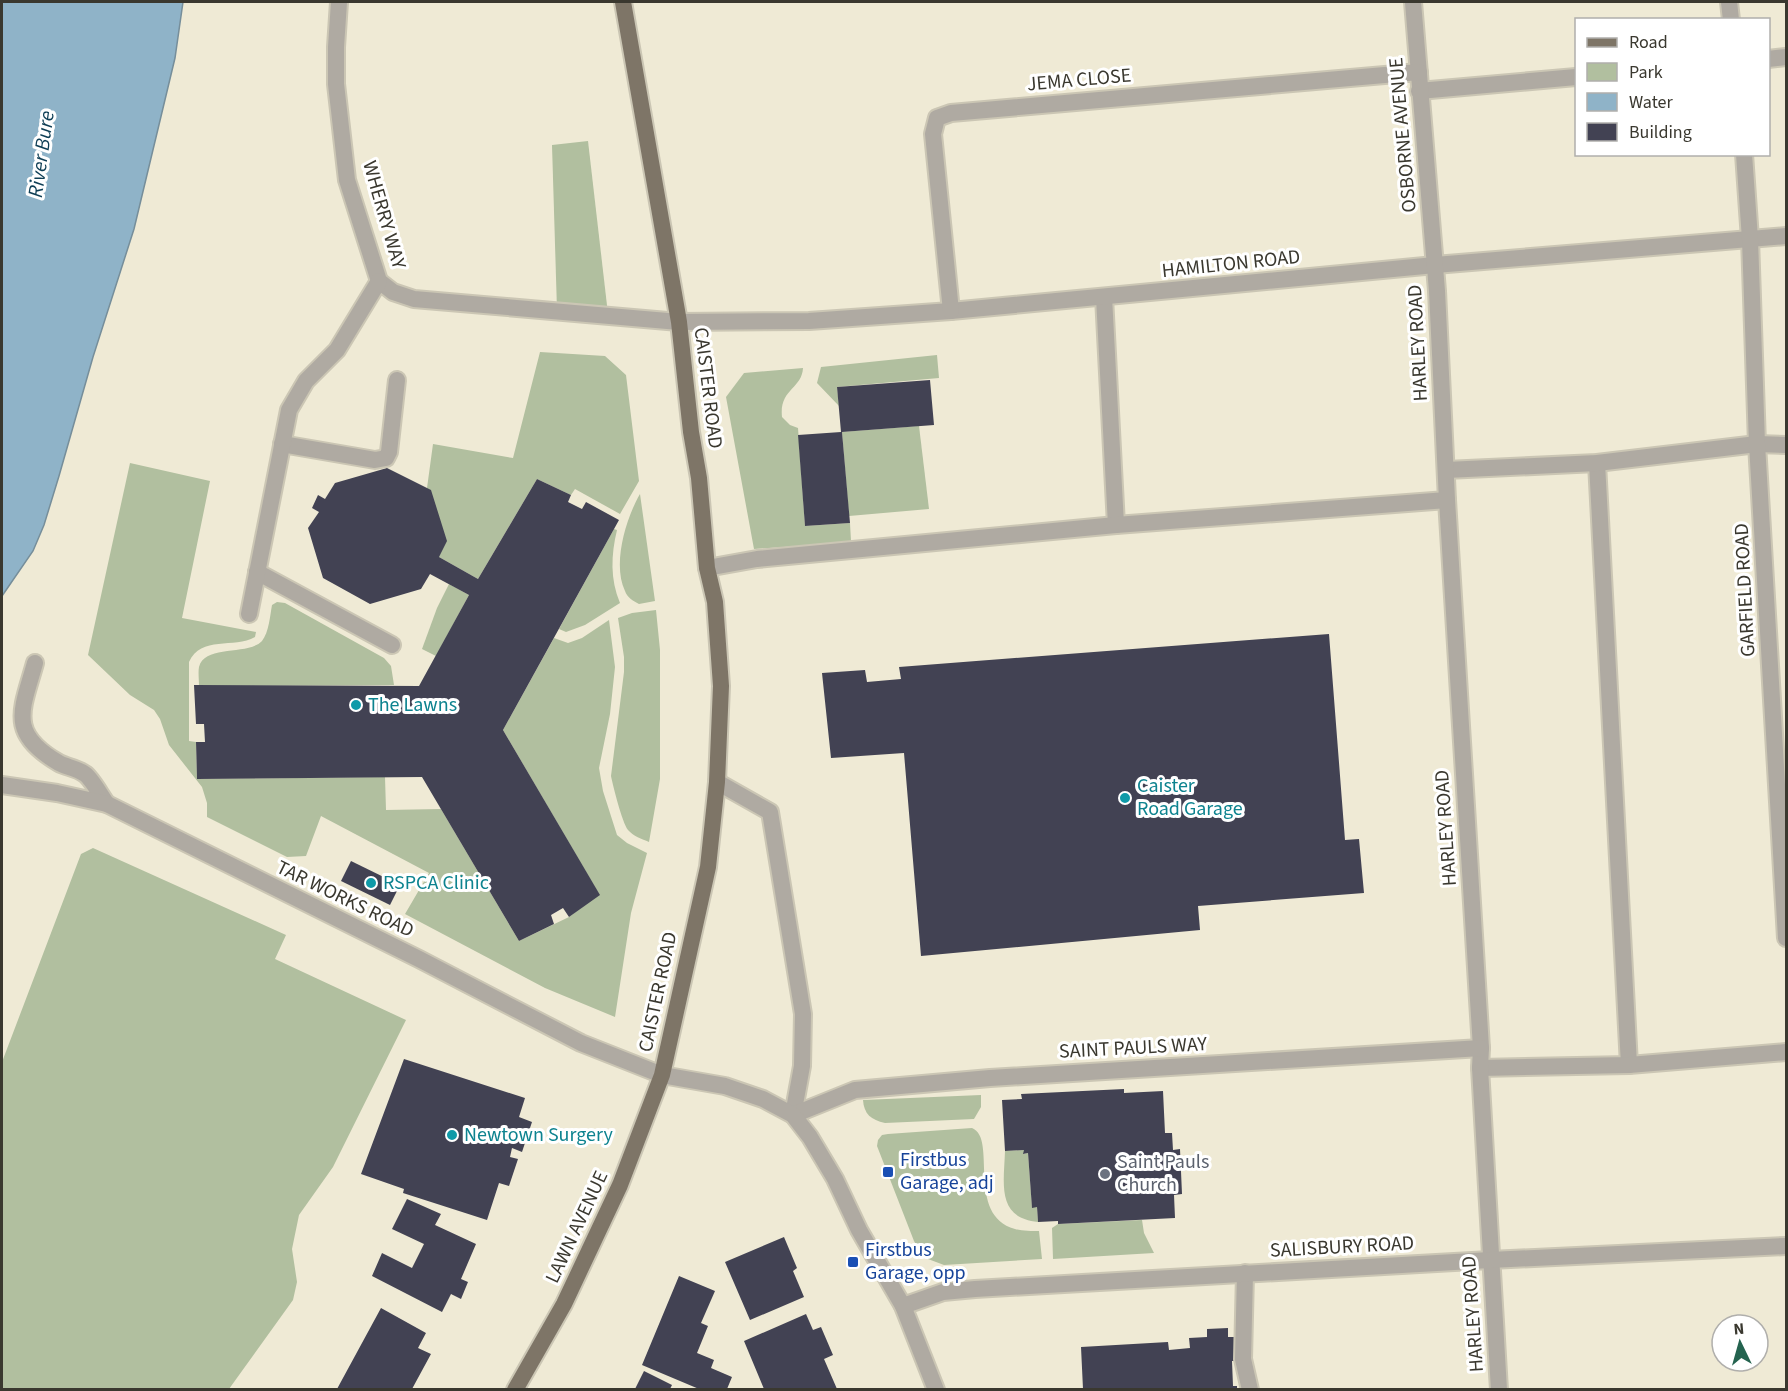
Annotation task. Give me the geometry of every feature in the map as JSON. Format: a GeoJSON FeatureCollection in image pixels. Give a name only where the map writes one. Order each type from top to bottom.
{"type":"FeatureCollection","features":[{"type":"Feature","properties":{"kind":"main road","name":"CAISTER ROAD"},"geometry":{"type":"LineString","coordinates":[[623,2],[679,321],[691,432],[699,478],[707,568],[715,602],[721,686],[717,782],[708,867],[662,1075]]}},
{"type":"Feature","properties":{"kind":"main road","name":"LAWN AVENUE"},"geometry":{"type":"LineString","coordinates":[[515,1389],[564,1304],[615,1196],[662,1075]]}},
{"type":"Feature","properties":{"kind":"street","name":"WHERRY WAY"},"geometry":{"type":"LineString","coordinates":[[339,2],[336,84],[347,180],[379,281],[393,292],[414,299],[679,321]]}},
{"type":"Feature","properties":{"kind":"street","name":"OSBORNE AVENUE"},"geometry":{"type":"LineString","coordinates":[[1413,2],[1435,265]]}},
{"type":"Feature","properties":{"kind":"street"},"geometry":{"type":"LineString","coordinates":[[1729,2],[1731,18]]}},
{"type":"Feature","properties":{"kind":"street"},"geometry":{"type":"LineString","coordinates":[[1770,59],[1786,57]]}},
{"type":"Feature","properties":{"kind":"street","name":"JEMA CLOSE"},"geometry":{"type":"LineString","coordinates":[[951,311],[933,134],[937,118],[951,113],[1419,72]]}},
{"type":"Feature","properties":{"kind":"street"},"geometry":{"type":"LineString","coordinates":[[1419,91],[1575,77]]}},
{"type":"Feature","properties":{"kind":"street","name":"GARFIELD ROAD"},"geometry":{"type":"LineString","coordinates":[[1744,156],[1750,239],[1757,444],[1786,938]]}},
{"type":"Feature","properties":{"kind":"street","name":"HAMILTON ROAD"},"geometry":{"type":"LineString","coordinates":[[679,321],[809,321],[951,311],[1435,265],[1786,236]]}},
{"type":"Feature","properties":{"kind":"street","name":"HARLEY ROAD"},"geometry":{"type":"LineString","coordinates":[[1435,265],[1499,1389]]}},
{"type":"Feature","properties":{"kind":"street"},"geometry":{"type":"LineString","coordinates":[[249,614],[289,410],[306,381],[337,350],[379,281]]}},
{"type":"Feature","properties":{"kind":"street"},"geometry":{"type":"LineString","coordinates":[[1104,297],[1116,525]]}},
{"type":"Feature","properties":{"kind":"street"},"geometry":{"type":"LineString","coordinates":[[282,444],[375,460],[386,458],[389,452],[398,380]]}},
{"type":"Feature","properties":{"kind":"street"},"geometry":{"type":"LineString","coordinates":[[1446,470],[1597,463],[1757,444],[1786,445]]}},
{"type":"Feature","properties":{"kind":"street"},"geometry":{"type":"LineString","coordinates":[[1597,463],[1629,1065]]}},
{"type":"Feature","properties":{"kind":"street"},"geometry":{"type":"LineString","coordinates":[[707,568],[757,559],[1116,525],[1447,500]]}},
{"type":"Feature","properties":{"kind":"street"},"geometry":{"type":"LineString","coordinates":[[257,572],[392,645]]}},
{"type":"Feature","properties":{"kind":"street"},"geometry":{"type":"LineString","coordinates":[[35,663],[21,715],[24,729],[31,743],[58,763],[85,774],[107,804]]}},
{"type":"Feature","properties":{"kind":"street"},"geometry":{"type":"LineString","coordinates":[[717,782],[770,812],[803,1014],[802,1066],[794,1115]]}},
{"type":"Feature","properties":{"kind":"street","name":"TAR WORKS ROAD"},"geometry":{"type":"LineString","coordinates":[[2,785],[57,793],[107,804],[419,959],[581,1043],[662,1075]]}},
{"type":"Feature","properties":{"kind":"street","name":"SAINT PAULS WAY"},"geometry":{"type":"LineString","coordinates":[[794,1115],[855,1090],[990,1078],[1481,1048]]}},
{"type":"Feature","properties":{"kind":"street"},"geometry":{"type":"LineString","coordinates":[[1480,1068],[1629,1065],[1786,1052]]}},
{"type":"Feature","properties":{"kind":"street","name":"CAISTER ROAD"},"geometry":{"type":"LineString","coordinates":[[662,1075],[725,1086],[763,1100],[794,1115],[835,1179],[859,1230],[903,1306],[936,1389]]}},
{"type":"Feature","properties":{"kind":"street","name":"SALISBURY ROAD"},"geometry":{"type":"LineString","coordinates":[[903,1306],[943,1292],[975,1289],[1786,1246]]}},
{"type":"Feature","properties":{"kind":"street"},"geometry":{"type":"LineString","coordinates":[[1245,1273],[1243,1359],[1250,1389]]}},
{"type":"Feature","properties":{"kind":"green space"},"geometry":{"type":"Polygon","coordinates":[[[588,141],[608,314],[557,310],[552,145],[588,141]]]}},
{"type":"Feature","properties":{"kind":"green space"},"geometry":{"type":"Polygon","coordinates":[[[540,352],[605,356],[626,375],[639,481],[620,514],[575,489],[571,495],[537,479],[478,579],[439,557],[427,488],[433,444],[513,458],[540,352]]]}},
{"type":"Feature","properties":{"kind":"green space"},"geometry":{"type":"Polygon","coordinates":[[[937,355],[939,378],[837,387],[839,406],[817,383],[821,367],[937,355]]]}},
{"type":"Feature","properties":{"kind":"green space"},"geometry":{"type":"Polygon","coordinates":[[[803,368],[799,381],[784,400],[782,417],[790,425],[798,428],[805,526],[850,523],[851,541],[754,549],[726,397],[744,373],[803,368]]]}},
{"type":"Feature","properties":{"kind":"green space"},"geometry":{"type":"Polygon","coordinates":[[[919,426],[929,509],[849,516],[842,432],[919,426]]]}},
{"type":"Feature","properties":{"kind":"green space"},"geometry":{"type":"Polygon","coordinates":[[[130,463],[210,481],[182,618],[256,632],[255,637],[247,640],[201,648],[189,662],[189,741],[196,742],[197,779],[385,777],[386,810],[441,809],[519,941],[569,917],[599,894],[503,730],[554,638],[568,643],[582,638],[609,620],[615,667],[610,714],[599,768],[603,791],[617,835],[647,853],[631,913],[615,1017],[545,988],[405,914],[429,873],[321,816],[306,856],[287,857],[207,817],[207,803],[202,787],[169,745],[160,719],[154,710],[130,695],[88,655],[130,463]]]}},
{"type":"Feature","properties":{"kind":"green space"},"geometry":{"type":"Polygon","coordinates":[[[640,494],[655,601],[639,604],[630,599],[626,593],[621,580],[620,555],[630,515],[640,494]]]}},
{"type":"Feature","properties":{"kind":"green space"},"geometry":{"type":"Polygon","coordinates":[[[614,529],[617,530],[613,576],[620,603],[585,625],[566,632],[559,629],[614,529]]]}},
{"type":"Feature","properties":{"kind":"green space"},"geometry":{"type":"Polygon","coordinates":[[[449,584],[469,595],[436,656],[422,649],[437,608],[449,584]]]}},
{"type":"Feature","properties":{"kind":"green space"},"geometry":{"type":"Polygon","coordinates":[[[277,602],[285,603],[384,658],[391,666],[394,685],[199,686],[199,667],[209,655],[247,648],[262,641],[268,629],[272,605],[277,602]]]}},
{"type":"Feature","properties":{"kind":"green space"},"geometry":{"type":"Polygon","coordinates":[[[656,610],[660,650],[660,779],[649,842],[628,830],[611,776],[624,672],[618,618],[632,613],[656,610]]]}},
{"type":"Feature","properties":{"kind":"green space"},"geometry":{"type":"Polygon","coordinates":[[[93,848],[286,935],[275,959],[406,1020],[333,1167],[299,1215],[292,1249],[297,1282],[293,1300],[229,1389],[2,1389],[2,1062],[81,854],[93,848]]]}},
{"type":"Feature","properties":{"kind":"green space"},"geometry":{"type":"Polygon","coordinates":[[[981,1095],[981,1107],[974,1119],[885,1123],[869,1116],[863,1100],[981,1095]]]}},
{"type":"Feature","properties":{"kind":"green space"},"geometry":{"type":"Polygon","coordinates":[[[972,1128],[979,1135],[983,1146],[986,1194],[991,1209],[1000,1221],[1015,1229],[1039,1231],[1042,1259],[944,1265],[921,1254],[914,1241],[877,1146],[878,1140],[882,1135],[888,1134],[972,1128]]]}},
{"type":"Feature","properties":{"kind":"green space"},"geometry":{"type":"Polygon","coordinates":[[[1024,1150],[1024,1154],[1028,1153],[1032,1207],[1037,1207],[1038,1222],[1015,1214],[1005,1197],[1005,1151],[1024,1150]]]}},
{"type":"Feature","properties":{"kind":"green space"},"geometry":{"type":"Polygon","coordinates":[[[1142,1220],[1144,1233],[1154,1253],[1053,1259],[1052,1228],[1058,1224],[1142,1220]]]}},
{"type":"Feature","properties":{"kind":"water","name":"River Bure"},"geometry":{"type":"Polygon","coordinates":[[[2,2],[183,2],[175,58],[134,229],[93,357],[59,476],[44,525],[33,551],[2,596],[2,2]]]}},
{"type":"Feature","properties":{"kind":"building"},"geometry":{"type":"Polygon","coordinates":[[[930,380],[934,425],[842,432],[850,523],[805,526],[798,435],[841,432],[837,387],[930,380]]]}},
{"type":"Feature","properties":{"kind":"building","name":"The Lawns"},"geometry":{"type":"Polygon","coordinates":[[[387,468],[431,490],[447,541],[439,557],[478,579],[537,479],[571,495],[568,502],[582,509],[586,502],[619,520],[503,730],[600,895],[569,917],[563,908],[551,915],[554,924],[519,941],[422,777],[197,779],[196,742],[205,742],[204,724],[196,724],[194,685],[419,686],[469,595],[430,574],[421,589],[370,604],[323,578],[308,528],[319,512],[312,508],[318,495],[325,499],[335,483],[387,468]]]}},
{"type":"Feature","properties":{"kind":"building","name":"Caister Road Garage"},"geometry":{"type":"Polygon","coordinates":[[[1329,634],[1345,840],[1359,839],[1364,893],[1198,906],[1200,930],[921,956],[904,753],[831,758],[822,673],[865,670],[867,682],[901,679],[899,667],[1329,634]]]}},
{"type":"Feature","properties":{"kind":"building","name":"RSPCA Clinic"},"geometry":{"type":"Polygon","coordinates":[[[351,861],[400,885],[390,905],[341,881],[351,861]]]}},
{"type":"Feature","properties":{"kind":"building","name":"Newtown Surgery"},"geometry":{"type":"Polygon","coordinates":[[[404,1059],[525,1098],[519,1117],[532,1122],[522,1152],[512,1148],[510,1157],[518,1159],[509,1186],[499,1183],[487,1220],[403,1193],[404,1189],[361,1174],[404,1059]]]}},
{"type":"Feature","properties":{"kind":"building","name":"Saint Pauls Church"},"geometry":{"type":"Polygon","coordinates":[[[1124,1089],[1124,1093],[1163,1091],[1165,1133],[1172,1133],[1173,1150],[1180,1149],[1182,1194],[1174,1195],[1175,1218],[1058,1224],[1058,1221],[1038,1222],[1037,1207],[1032,1208],[1028,1153],[1023,1154],[1024,1150],[1005,1151],[1002,1100],[1022,1099],[1021,1094],[1124,1089]]]}},
{"type":"Feature","properties":{"kind":"building"},"geometry":{"type":"Polygon","coordinates":[[[407,1199],[441,1214],[435,1225],[476,1244],[461,1279],[468,1282],[461,1299],[451,1294],[442,1312],[372,1276],[382,1253],[412,1268],[424,1244],[392,1229],[407,1199]]]}},
{"type":"Feature","properties":{"kind":"building"},"geometry":{"type":"Polygon","coordinates":[[[784,1237],[797,1268],[793,1271],[804,1297],[750,1320],[725,1262],[784,1237]]]}},
{"type":"Feature","properties":{"kind":"building"},"geometry":{"type":"Polygon","coordinates":[[[679,1276],[715,1291],[701,1323],[708,1326],[697,1353],[714,1360],[711,1368],[732,1377],[727,1389],[699,1389],[642,1365],[679,1276]]]}},
{"type":"Feature","properties":{"kind":"building"},"geometry":{"type":"Polygon","coordinates":[[[381,1308],[426,1333],[418,1348],[431,1354],[412,1389],[337,1389],[381,1308]]]}},
{"type":"Feature","properties":{"kind":"building"},"geometry":{"type":"Polygon","coordinates":[[[806,1314],[813,1330],[821,1327],[833,1355],[824,1359],[837,1389],[764,1389],[744,1341],[806,1314]]]}},
{"type":"Feature","properties":{"kind":"building"},"geometry":{"type":"Polygon","coordinates":[[[1228,1328],[1228,1337],[1236,1337],[1237,1361],[1232,1361],[1233,1386],[1237,1386],[1237,1389],[1083,1389],[1081,1347],[1168,1342],[1169,1350],[1190,1348],[1189,1338],[1207,1337],[1207,1329],[1228,1328]]]}},
{"type":"Feature","properties":{"kind":"building"},"geometry":{"type":"Polygon","coordinates":[[[644,1371],[672,1385],[670,1389],[635,1389],[644,1371]]]}},
{"type":"Feature","properties":{"kind":"place","name":"The Lawns"},"geometry":{"type":"Point","coordinates":[356,705]}},
{"type":"Feature","properties":{"kind":"place","name":"Caister Road Garage"},"geometry":{"type":"Point","coordinates":[1125,798]}},
{"type":"Feature","properties":{"kind":"place","name":"RSPCA Clinic"},"geometry":{"type":"Point","coordinates":[371,883]}},
{"type":"Feature","properties":{"kind":"place","name":"Newtown Surgery"},"geometry":{"type":"Point","coordinates":[452,1135]}},
{"type":"Feature","properties":{"kind":"place","name":"Firstbus Garage, adj"},"geometry":{"type":"Point","coordinates":[888,1172]}},
{"type":"Feature","properties":{"kind":"place","name":"Saint Pauls Church"},"geometry":{"type":"Point","coordinates":[1105,1174]}},
{"type":"Feature","properties":{"kind":"place","name":"Firstbus Garage, opp"},"geometry":{"type":"Point","coordinates":[853,1262]}}]}
